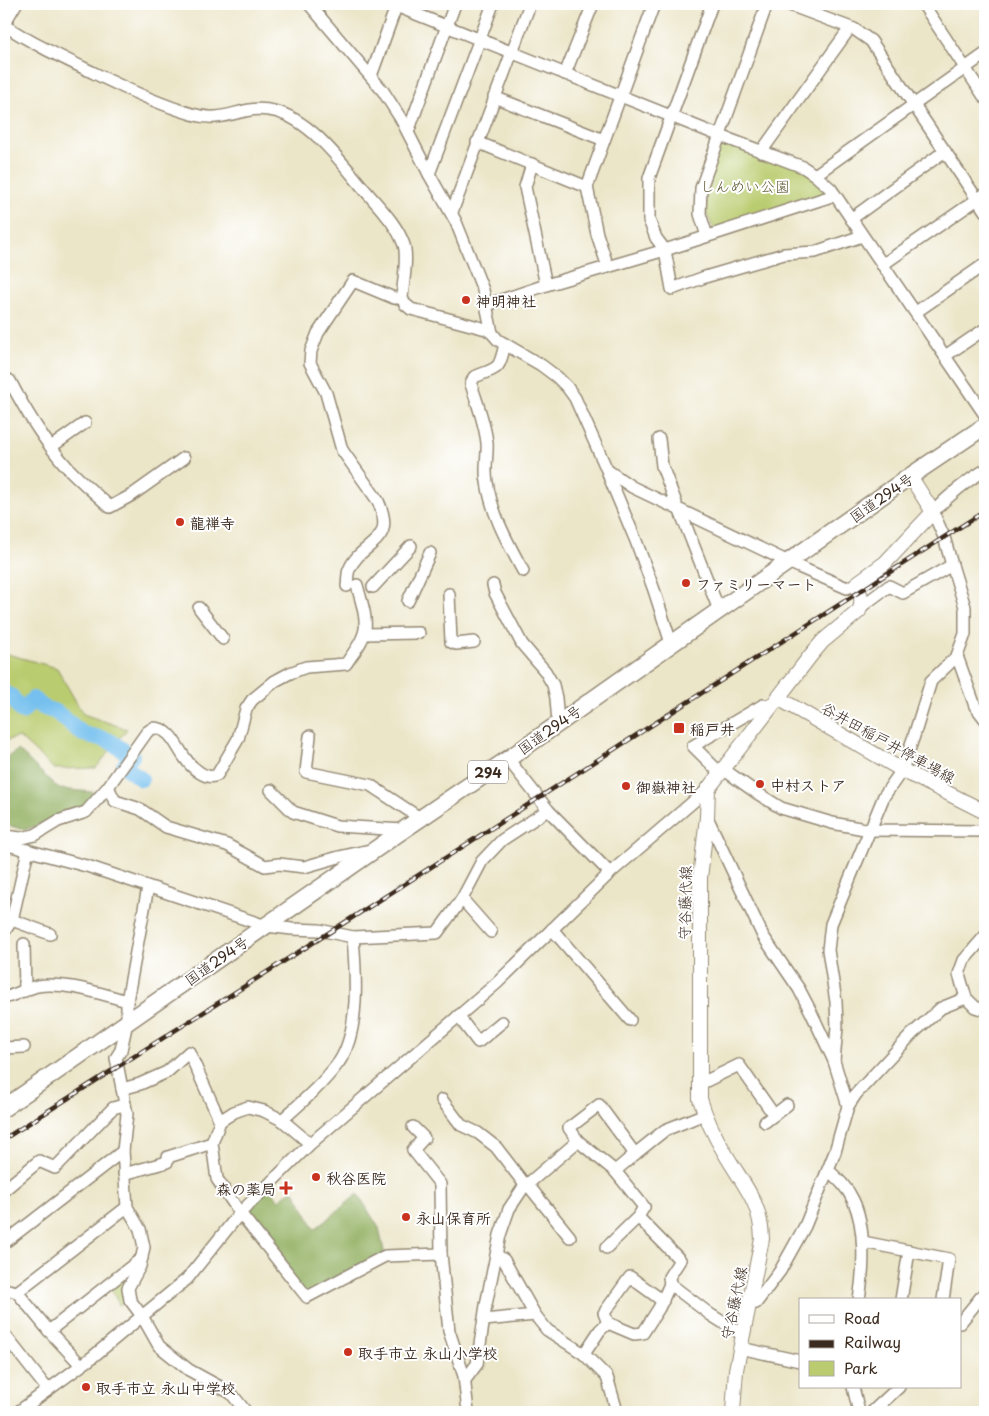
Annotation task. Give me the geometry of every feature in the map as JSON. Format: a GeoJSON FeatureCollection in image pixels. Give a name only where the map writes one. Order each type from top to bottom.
{"type":"FeatureCollection","features":[{"type":"Feature","properties":{"kind":"highway","name":"国道294号"},"geometry":{"type":"LineString","coordinates":[[970,435],[985,420]]}},
{"type":"Feature","properties":{"kind":"highway","name":"国道294号"},"geometry":{"type":"LineString","coordinates":[[5,1104],[508,759],[910,476],[985,426]]}},
{"type":"Feature","properties":{"kind":"main road"},"geometry":{"type":"LineString","coordinates":[[708,789],[811,655],[824,641],[859,611],[862,606],[856,584],[885,563],[933,512],[910,476]]}},
{"type":"Feature","properties":{"kind":"main road","name":"谷井田稲戸井停車場線"},"geometry":{"type":"LineString","coordinates":[[775,702],[985,812]]}},
{"type":"Feature","properties":{"kind":"main road","name":"守谷藤代線"},"geometry":{"type":"LineString","coordinates":[[708,789],[707,817],[700,878],[700,1098],[705,1114],[726,1155],[746,1186],[757,1207],[762,1222],[760,1258],[736,1370],[733,1412]]}},
{"type":"Feature","properties":{"kind":"street"},"geometry":{"type":"LineString","coordinates":[[16,4],[4,24],[27,40],[63,59],[162,105],[210,118],[230,116],[262,108],[283,114],[303,126],[334,154],[393,224],[404,246],[402,298],[406,304],[411,309],[472,324],[492,333],[498,340],[541,365],[557,377],[575,398],[608,470],[636,541],[671,644]]}},
{"type":"Feature","properties":{"kind":"street"},"geometry":{"type":"LineString","coordinates":[[408,132],[455,4]]}},
{"type":"Feature","properties":{"kind":"street"},"geometry":{"type":"LineString","coordinates":[[429,174],[493,4]]}},
{"type":"Feature","properties":{"kind":"street"},"geometry":{"type":"LineString","coordinates":[[452,212],[530,4]]}},
{"type":"Feature","properties":{"kind":"street"},"geometry":{"type":"LineString","coordinates":[[566,74],[593,4]]}},
{"type":"Feature","properties":{"kind":"street"},"geometry":{"type":"LineString","coordinates":[[608,267],[597,234],[587,186],[654,4]]}},
{"type":"Feature","properties":{"kind":"street"},"geometry":{"type":"LineString","coordinates":[[712,4],[649,178],[650,220],[656,238],[665,250],[672,288],[784,254],[815,252],[862,236]]}},
{"type":"Feature","properties":{"kind":"street"},"geometry":{"type":"LineString","coordinates":[[707,236],[700,214],[701,188],[718,135],[767,4]]}},
{"type":"Feature","properties":{"kind":"street"},"geometry":{"type":"LineString","coordinates":[[787,4],[850,28],[871,41],[945,151],[981,197],[985,211]]}},
{"type":"Feature","properties":{"kind":"street"},"geometry":{"type":"LineString","coordinates":[[923,4],[964,69],[985,98]]}},
{"type":"Feature","properties":{"kind":"street"},"geometry":{"type":"LineString","coordinates":[[312,5],[390,100],[429,174],[452,212],[483,290],[492,333]]}},
{"type":"Feature","properties":{"kind":"street"},"geometry":{"type":"LineString","coordinates":[[370,76],[396,5],[718,135],[803,167],[816,175],[835,195],[985,415]]}},
{"type":"Feature","properties":{"kind":"street"},"geometry":{"type":"LineString","coordinates":[[761,152],[850,28]]}},
{"type":"Feature","properties":{"kind":"street"},"geometry":{"type":"LineString","coordinates":[[816,175],[985,54]]}},
{"type":"Feature","properties":{"kind":"street"},"geometry":{"type":"LineString","coordinates":[[494,97],[604,140]]}},
{"type":"Feature","properties":{"kind":"street"},"geometry":{"type":"LineString","coordinates":[[477,142],[587,186]]}},
{"type":"Feature","properties":{"kind":"street"},"geometry":{"type":"LineString","coordinates":[[851,219],[945,151]]}},
{"type":"Feature","properties":{"kind":"street"},"geometry":{"type":"LineString","coordinates":[[532,164],[525,187],[546,285]]}},
{"type":"Feature","properties":{"kind":"street"},"geometry":{"type":"LineString","coordinates":[[487,304],[665,250],[835,195]]}},
{"type":"Feature","properties":{"kind":"street"},"geometry":{"type":"LineString","coordinates":[[882,265],[981,197]]}},
{"type":"Feature","properties":{"kind":"street"},"geometry":{"type":"LineString","coordinates":[[916,312],[985,264]]}},
{"type":"Feature","properties":{"kind":"street"},"geometry":{"type":"LineString","coordinates":[[4,836],[21,838],[35,835],[58,821],[86,812],[108,787],[136,745],[152,728],[161,729],[166,733],[177,744],[187,761],[202,774],[209,777],[217,776],[238,739],[246,710],[252,700],[274,681],[290,672],[306,667],[346,664],[364,634],[365,620],[348,570],[384,531],[384,522],[382,509],[378,501],[342,450],[326,393],[310,363],[311,351],[318,333],[352,281],[394,298],[402,298]]}},
{"type":"Feature","properties":{"kind":"street"},"geometry":{"type":"LineString","coordinates":[[945,356],[985,328]]}},
{"type":"Feature","properties":{"kind":"street"},"geometry":{"type":"LineString","coordinates":[[506,344],[501,364],[497,368],[474,377],[471,384],[485,429],[488,446],[486,481],[495,518],[523,571]]}},
{"type":"Feature","properties":{"kind":"street"},"geometry":{"type":"LineString","coordinates":[[4,378],[10,381],[35,427],[69,469],[110,506],[132,495],[184,458]]}},
{"type":"Feature","properties":{"kind":"street"},"geometry":{"type":"LineString","coordinates":[[51,447],[85,423]]}},
{"type":"Feature","properties":{"kind":"street"},"geometry":{"type":"LineString","coordinates":[[659,439],[662,466],[719,610]]}},
{"type":"Feature","properties":{"kind":"street"},"geometry":{"type":"LineString","coordinates":[[608,470],[632,487],[678,507],[788,562],[847,588],[856,584]]}},
{"type":"Feature","properties":{"kind":"street"},"geometry":{"type":"LineString","coordinates":[[834,1061],[837,1027],[836,1002],[828,950],[830,924],[884,796],[902,770],[931,681],[957,656],[965,634],[965,607],[944,537],[933,512],[950,494],[985,470]]}},
{"type":"Feature","properties":{"kind":"street"},"geometry":{"type":"LineString","coordinates":[[373,587],[411,546]]}},
{"type":"Feature","properties":{"kind":"street"},"geometry":{"type":"LineString","coordinates":[[408,601],[430,553]]}},
{"type":"Feature","properties":{"kind":"street"},"geometry":{"type":"LineString","coordinates":[[862,606],[889,586],[903,593],[952,565]]}},
{"type":"Feature","properties":{"kind":"street"},"geometry":{"type":"LineString","coordinates":[[493,585],[495,593],[522,644],[545,671],[553,685],[558,723]]}},
{"type":"Feature","properties":{"kind":"street"},"geometry":{"type":"LineString","coordinates":[[449,594],[451,642],[456,644],[474,642]]}},
{"type":"Feature","properties":{"kind":"street"},"geometry":{"type":"LineString","coordinates":[[200,608],[223,639]]}},
{"type":"Feature","properties":{"kind":"street"},"geometry":{"type":"LineString","coordinates":[[364,634],[419,633]]}},
{"type":"Feature","properties":{"kind":"street"},"geometry":{"type":"LineString","coordinates":[[957,656],[975,706],[985,719]]}},
{"type":"Feature","properties":{"kind":"street"},"geometry":{"type":"LineString","coordinates":[[775,702],[763,705],[692,746],[722,771],[781,808],[832,823],[870,830],[985,831]]}},
{"type":"Feature","properties":{"kind":"street"},"geometry":{"type":"LineString","coordinates":[[310,736],[306,772],[370,785],[420,818]]}},
{"type":"Feature","properties":{"kind":"street"},"geometry":{"type":"LineString","coordinates":[[508,759],[548,810],[610,873]]}},
{"type":"Feature","properties":{"kind":"street"},"geometry":{"type":"LineString","coordinates":[[108,787],[115,801],[140,809],[166,828],[228,845],[265,866],[279,864],[304,867],[374,850]]}},
{"type":"Feature","properties":{"kind":"street"},"geometry":{"type":"LineString","coordinates":[[18,1412],[82,1365],[187,1279],[240,1213],[310,1144],[497,983],[610,873],[708,789]]}},
{"type":"Feature","properties":{"kind":"street"},"geometry":{"type":"LineString","coordinates":[[271,790],[293,812],[337,826],[403,830]]}},
{"type":"Feature","properties":{"kind":"street"},"geometry":{"type":"LineString","coordinates":[[4,844],[90,867],[266,926],[319,930],[353,937],[437,933],[462,899],[482,861],[502,840],[548,810]]}},
{"type":"Feature","properties":{"kind":"street"},"geometry":{"type":"LineString","coordinates":[[707,817],[763,936],[799,989],[834,1061],[848,1106]]}},
{"type":"Feature","properties":{"kind":"street"},"geometry":{"type":"LineString","coordinates":[[4,932],[12,920],[28,850]]}},
{"type":"Feature","properties":{"kind":"street"},"geometry":{"type":"LineString","coordinates":[[148,887],[127,1001],[127,1022],[121,1050],[116,1058],[127,1114],[123,1151],[127,1207],[140,1229],[144,1247],[140,1266],[128,1288],[130,1300],[142,1316],[159,1346],[189,1370],[230,1393],[246,1412]]}},
{"type":"Feature","properties":{"kind":"street"},"geometry":{"type":"LineString","coordinates":[[462,899],[491,932]]}},
{"type":"Feature","properties":{"kind":"street"},"geometry":{"type":"LineString","coordinates":[[12,920],[50,934]]}},
{"type":"Feature","properties":{"kind":"street"},"geometry":{"type":"LineString","coordinates":[[552,930],[630,1020]]}},
{"type":"Feature","properties":{"kind":"street"},"geometry":{"type":"LineString","coordinates":[[985,936],[964,960],[959,974],[966,998],[975,1007],[985,1010]]}},
{"type":"Feature","properties":{"kind":"street"},"geometry":{"type":"LineString","coordinates":[[282,1120],[310,1096],[339,1061],[352,1032],[356,978],[353,937]]}},
{"type":"Feature","properties":{"kind":"street"},"geometry":{"type":"LineString","coordinates":[[24,944],[24,991]]}},
{"type":"Feature","properties":{"kind":"street"},"geometry":{"type":"LineString","coordinates":[[4,987],[4,998],[47,985],[69,987],[127,1001]]}},
{"type":"Feature","properties":{"kind":"street"},"geometry":{"type":"LineString","coordinates":[[749,1304],[756,1302],[780,1271],[805,1226],[828,1170],[848,1106],[856,1094],[912,1034],[941,1008],[966,998]]}},
{"type":"Feature","properties":{"kind":"street"},"geometry":{"type":"LineString","coordinates":[[458,1016],[478,1042],[502,1022]]}},
{"type":"Feature","properties":{"kind":"street"},"geometry":{"type":"LineString","coordinates":[[4,1048],[24,1047]]}},
{"type":"Feature","properties":{"kind":"street"},"geometry":{"type":"LineString","coordinates":[[122,1089],[140,1084],[167,1072],[189,1052],[220,1121]]}},
{"type":"Feature","properties":{"kind":"street"},"geometry":{"type":"LineString","coordinates":[[700,1084],[739,1065],[770,1119],[787,1105]]}},
{"type":"Feature","properties":{"kind":"street"},"geometry":{"type":"LineString","coordinates":[[442,1100],[461,1125],[478,1133],[496,1147],[570,1236]]}},
{"type":"Feature","properties":{"kind":"street"},"geometry":{"type":"LineString","coordinates":[[4,1190],[39,1161],[55,1168],[113,1108],[124,1105]]}},
{"type":"Feature","properties":{"kind":"street"},"geometry":{"type":"LineString","coordinates":[[606,1248],[638,1218],[644,1207],[615,1171],[578,1141],[568,1128],[600,1105],[635,1154]]}},
{"type":"Feature","properties":{"kind":"street"},"geometry":{"type":"LineString","coordinates":[[306,1141],[282,1120],[264,1111],[248,1107],[234,1112],[220,1121],[212,1143],[217,1179],[240,1213],[307,1297],[385,1256],[442,1254]]}},
{"type":"Feature","properties":{"kind":"street"},"geometry":{"type":"LineString","coordinates":[[615,1171],[665,1130],[705,1114]]}},
{"type":"Feature","properties":{"kind":"street"},"geometry":{"type":"LineString","coordinates":[[413,1127],[424,1138],[413,1150],[440,1184],[442,1254],[449,1331],[465,1380],[468,1412]]}},
{"type":"Feature","properties":{"kind":"street"},"geometry":{"type":"LineString","coordinates":[[465,1380],[477,1364],[500,1235],[509,1209],[527,1186],[578,1141]]}},
{"type":"Feature","properties":{"kind":"street"},"geometry":{"type":"LineString","coordinates":[[124,1174],[167,1162],[168,1157],[212,1143]]}},
{"type":"Feature","properties":{"kind":"street"},"geometry":{"type":"LineString","coordinates":[[4,1243],[123,1151]]}},
{"type":"Feature","properties":{"kind":"street"},"geometry":{"type":"LineString","coordinates":[[828,1170],[843,1184],[854,1201],[863,1242],[863,1268],[859,1298]]}},
{"type":"Feature","properties":{"kind":"street"},"geometry":{"type":"LineString","coordinates":[[17,1292],[127,1207]]}},
{"type":"Feature","properties":{"kind":"street"},"geometry":{"type":"LineString","coordinates":[[638,1218],[680,1260],[668,1277],[670,1284],[711,1315],[742,1342],[799,1361]]}},
{"type":"Feature","properties":{"kind":"street"},"geometry":{"type":"LineString","coordinates":[[863,1242],[949,1259],[943,1298]]}},
{"type":"Feature","properties":{"kind":"street"},"geometry":{"type":"LineString","coordinates":[[901,1298],[909,1251]]}},
{"type":"Feature","properties":{"kind":"street"},"geometry":{"type":"LineString","coordinates":[[497,1255],[504,1260],[535,1315],[547,1330],[584,1354],[607,1377],[616,1408]]}},
{"type":"Feature","properties":{"kind":"street"},"geometry":{"type":"LineString","coordinates":[[50,1331],[142,1258]]}},
{"type":"Feature","properties":{"kind":"street"},"geometry":{"type":"LineString","coordinates":[[663,1301],[630,1276],[604,1313],[608,1323],[634,1334],[643,1333],[663,1301],[670,1284]]}},
{"type":"Feature","properties":{"kind":"street"},"geometry":{"type":"LineString","coordinates":[[4,1289],[17,1292],[82,1365]]}},
{"type":"Feature","properties":{"kind":"street"},"geometry":{"type":"LineString","coordinates":[[962,1321],[985,1292]]}},
{"type":"Feature","properties":{"kind":"street"},"geometry":{"type":"LineString","coordinates":[[484,1320],[535,1315]]}},
{"type":"Feature","properties":{"kind":"street"},"geometry":{"type":"LineString","coordinates":[[584,1354],[600,1330],[608,1323]]}},
{"type":"Feature","properties":{"kind":"street"},"geometry":{"type":"LineString","coordinates":[[4,1334],[48,1390]]}},
{"type":"Feature","properties":{"kind":"street"},"geometry":{"type":"LineString","coordinates":[[853,1388],[860,1412]]}},
{"type":"Feature","properties":{"kind":"street"},"geometry":{"type":"LineString","coordinates":[[872,1412],[898,1388]]}},
{"type":"Feature","properties":{"kind":"green space","name":"しんめい公園"},"geometry":{"type":"Polygon","coordinates":[[[718,135],[803,167],[835,195],[716,233],[704,209],[707,182],[718,135]]]}},
{"type":"Feature","properties":{"kind":"green space"},"geometry":{"type":"Polygon","coordinates":[[[4,653],[57,668],[83,714],[127,729],[96,768],[54,769],[19,737],[4,741],[4,653]]]}},
{"type":"Feature","properties":{"kind":"green space"},"geometry":{"type":"Polygon","coordinates":[[[18,750],[59,789],[113,794],[25,830],[4,824],[4,759],[18,750]]]}},
{"type":"Feature","properties":{"kind":"green space"},"geometry":{"type":"Polygon","coordinates":[[[267,1187],[279,1200],[293,1189],[315,1229],[358,1194],[379,1228],[385,1256],[307,1297],[240,1213],[267,1187]]]}},
{"type":"Feature","properties":{"kind":"green space"},"geometry":{"type":"Polygon","coordinates":[[[142,1258],[130,1300],[119,1305],[109,1284],[142,1258]]]}},
{"type":"Feature","properties":{"kind":"waterway"},"geometry":{"type":"LineString","coordinates":[[4,693],[11,696],[22,712],[33,699],[44,708],[56,712],[83,734],[108,740],[132,756],[124,766],[141,779]]}},
{"type":"Feature","properties":{"kind":"railway"},"geometry":{"type":"LineString","coordinates":[[4,1139],[985,511]]}},
{"type":"Feature","properties":{"kind":"place","name":"神明神社"},"geometry":{"type":"Point","coordinates":[466,300]}},
{"type":"Feature","properties":{"kind":"place","name":"龍禅寺"},"geometry":{"type":"Point","coordinates":[180,522]}},
{"type":"Feature","properties":{"kind":"place","name":"ファミリーマート"},"geometry":{"type":"Point","coordinates":[686,583]}},
{"type":"Feature","properties":{"kind":"place","name":"稲戸井"},"geometry":{"type":"Point","coordinates":[679,728]}},
{"type":"Feature","properties":{"kind":"place","name":"中村ストア"},"geometry":{"type":"Point","coordinates":[760,784]}},
{"type":"Feature","properties":{"kind":"place","name":"御嶽神社"},"geometry":{"type":"Point","coordinates":[626,786]}},
{"type":"Feature","properties":{"kind":"place","name":"秋谷医院"},"geometry":{"type":"Point","coordinates":[316,1177]}},
{"type":"Feature","properties":{"kind":"place","name":"森の薬局"},"geometry":{"type":"Point","coordinates":[286,1188]}},
{"type":"Feature","properties":{"kind":"place","name":"永山保育所"},"geometry":{"type":"Point","coordinates":[406,1217]}},
{"type":"Feature","properties":{"kind":"place","name":"取手市立 永山小学校"},"geometry":{"type":"Point","coordinates":[348,1352]}},
{"type":"Feature","properties":{"kind":"place","name":"取手市立 永山中学校"},"geometry":{"type":"Point","coordinates":[86,1387]}}]}
